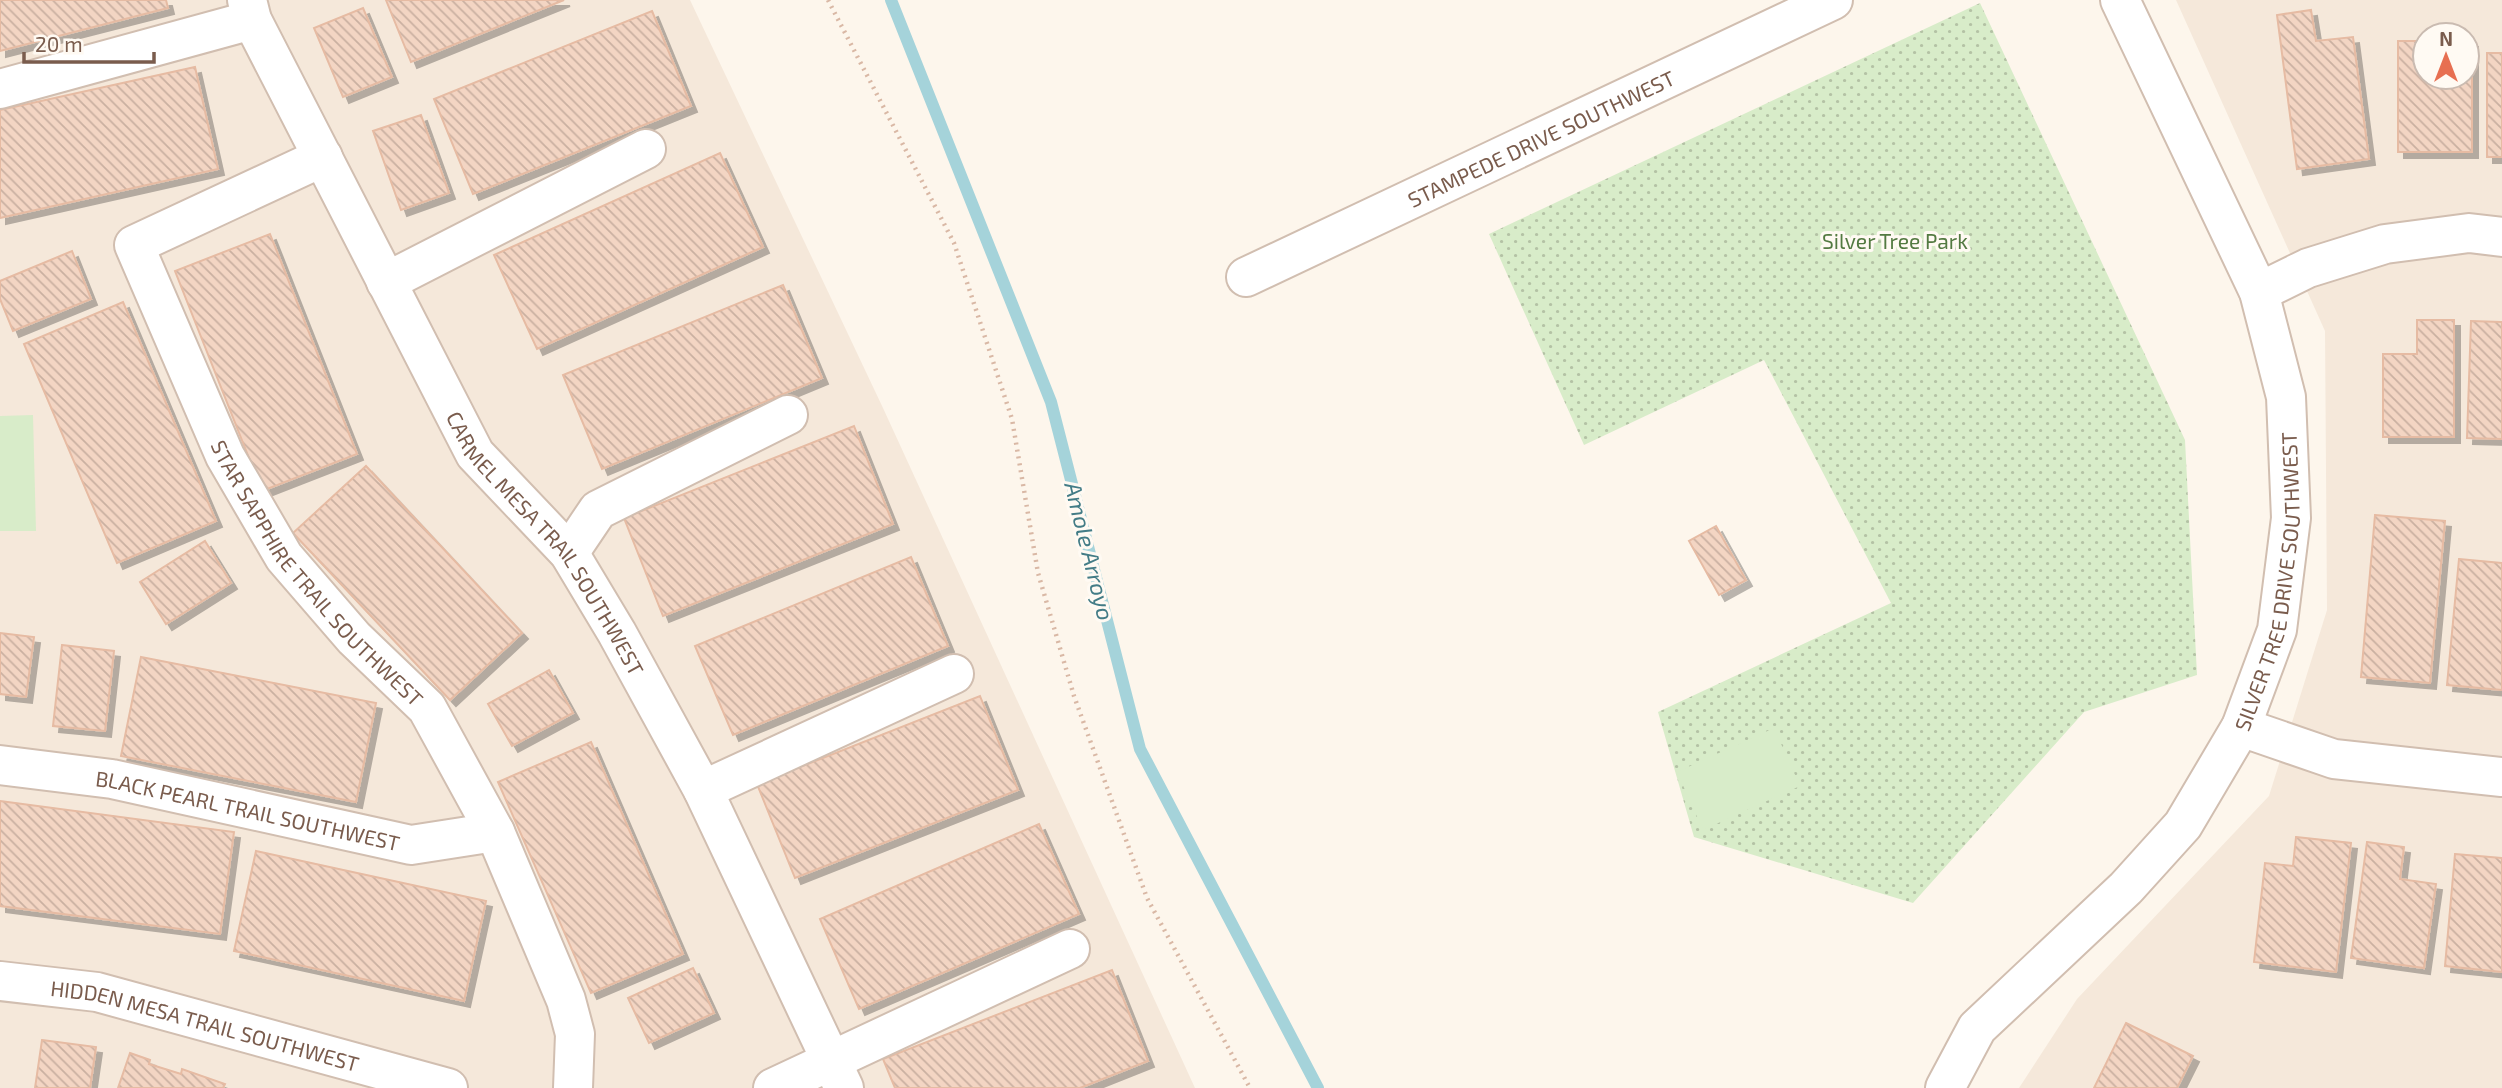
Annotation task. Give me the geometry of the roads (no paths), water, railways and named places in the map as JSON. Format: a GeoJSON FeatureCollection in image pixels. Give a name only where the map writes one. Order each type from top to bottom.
{"type":"FeatureCollection","features":[{"type":"Feature","properties":{"kind":"street","name":"STAMPEDE DRIVE SOUTHWEST"},"geometry":{"type":"LineString","coordinates":[[1246,277],[1833,0]]}},
{"type":"Feature","properties":{"kind":"street","name":"SILVER TREE DRIVE SOUTHWEST"},"geometry":{"type":"LineString","coordinates":[[1945,1088],[1977,1028],[2126,888],[2183,825],[2241,727],[2277,630],[2291,518],[2286,397],[2259,292],[2120,0]]}},
{"type":"Feature","properties":{"kind":"street"},"geometry":{"type":"LineString","coordinates":[[0,89],[250,6]]}},
{"type":"Feature","properties":{"kind":"street","name":"CARMEL MESA TRAIL SOUTHWEST"},"geometry":{"type":"LineString","coordinates":[[250,6],[323,157],[475,454],[569,553],[617,633],[703,790],[838,1075]]}},
{"type":"Feature","properties":{"kind":"street"},"geometry":{"type":"LineString","coordinates":[[386,282],[646,149]]}},
{"type":"Feature","properties":{"kind":"street","name":"STAR SAPPHIRE TRAIL SOUTHWEST"},"geometry":{"type":"LineString","coordinates":[[323,157],[134,245],[225,456],[284,557],[354,638],[427,708],[495,832],[566,1000],[575,1034],[573,1088]]}},
{"type":"Feature","properties":{"kind":"street"},"geometry":{"type":"LineString","coordinates":[[2259,292],[2308,268],[2385,244],[2469,233],[2502,237]]}},
{"type":"Feature","properties":{"kind":"street"},"geometry":{"type":"LineString","coordinates":[[569,553],[598,510],[788,415]]}},
{"type":"Feature","properties":{"kind":"street"},"geometry":{"type":"LineString","coordinates":[[703,790],[954,674]]}},
{"type":"Feature","properties":{"kind":"street"},"geometry":{"type":"LineString","coordinates":[[2241,727],[2334,759],[2502,777]]}},
{"type":"Feature","properties":{"kind":"street","name":"BLACK PEARL TRAIL SOUTHWEST"},"geometry":{"type":"LineString","coordinates":[[0,765],[112,779],[411,845],[495,832]]}},
{"type":"Feature","properties":{"kind":"street"},"geometry":{"type":"LineString","coordinates":[[773,1088],[838,1075],[1070,949]]}},
{"type":"Feature","properties":{"kind":"street","name":"HIDDEN MESA TRAIL SOUTHWEST"},"geometry":{"type":"LineString","coordinates":[[0,981],[97,992],[448,1088]]}},
{"type":"Feature","properties":{"kind":"waterway","name":"Amole Arroyo"},"geometry":{"type":"LineString","coordinates":[[891,0],[1051,402],[1140,749],[1318,1088]]}},
{"type":"Feature","properties":{"kind":"park label","name":"Silver Tree Park"},"geometry":{"type":"Point","coordinates":[1895,240]}}]}
